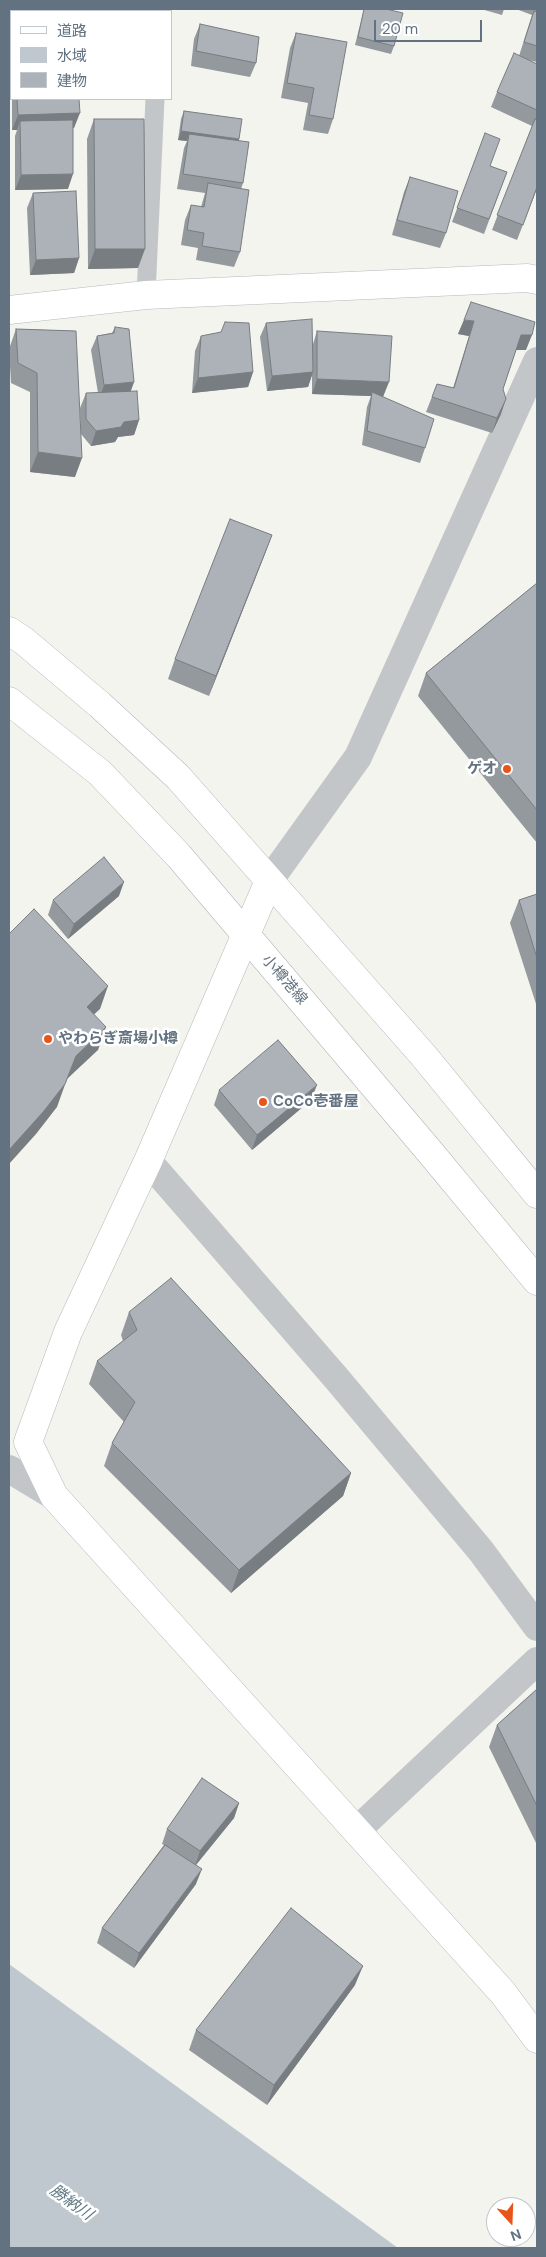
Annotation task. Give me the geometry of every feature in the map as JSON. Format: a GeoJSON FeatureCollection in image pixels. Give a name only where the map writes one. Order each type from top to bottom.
{"type":"FeatureCollection","features":[{"type":"Feature","properties":{"kind":"street"},"geometry":{"type":"LineString","coordinates":[[9,310],[146,295],[517,279],[537,280]]}},
{"type":"Feature","properties":{"kind":"street"},"geometry":{"type":"LineString","coordinates":[[537,361],[358,757],[270,880],[148,1161],[68,1332],[28,1442],[54,1496],[503,1994],[537,2040]]}},
{"type":"Feature","properties":{"kind":"street"},"geometry":{"type":"LineString","coordinates":[[9,631],[24,641],[100,705],[178,777],[423,1055],[537,1194]]}},
{"type":"Feature","properties":{"kind":"street","name":"小樽港線"},"geometry":{"type":"LineString","coordinates":[[9,701],[100,773],[179,856],[537,1281]]}},
{"type":"Feature","properties":{"kind":"street"},"geometry":{"type":"LineString","coordinates":[[148,1161],[337,1379],[468,1536],[537,1628]]}},
{"type":"Feature","properties":{"kind":"street"},"geometry":{"type":"LineString","coordinates":[[9,1469],[54,1496]]}},
{"type":"Feature","properties":{"kind":"street"},"geometry":{"type":"LineString","coordinates":[[356,1831],[537,1661]]}},
{"type":"Feature","properties":{"kind":"lane"},"geometry":{"type":"LineString","coordinates":[[146,295],[155,100]]}},
{"type":"Feature","properties":{"kind":"water","name":"勝納川"},"geometry":{"type":"Polygon","coordinates":[[[9,1964],[398,2248],[9,2248],[9,1964]]]}},
{"type":"Feature","properties":{"kind":"building"},"geometry":{"type":"Polygon","coordinates":[[[13,9],[74,9],[74,10],[13,9]]]}},
{"type":"Feature","properties":{"kind":"building"},"geometry":{"type":"Polygon","coordinates":[[[364,9],[386,9],[403,13],[394,46],[358,37],[364,9]]]}},
{"type":"Feature","properties":{"kind":"building"},"geometry":{"type":"Polygon","coordinates":[[[534,11],[537,12],[537,46],[524,42],[534,11]]]}},
{"type":"Feature","properties":{"kind":"building"},"geometry":{"type":"Polygon","coordinates":[[[200,24],[259,37],[256,63],[196,51],[200,24]]]}},
{"type":"Feature","properties":{"kind":"building"},"geometry":{"type":"Polygon","coordinates":[[[296,33],[347,42],[333,119],[309,115],[314,88],[287,83],[296,33]]]}},
{"type":"Feature","properties":{"kind":"building"},"geometry":{"type":"Polygon","coordinates":[[[514,53],[537,64],[537,110],[497,92],[514,53]]]}},
{"type":"Feature","properties":{"kind":"building"},"geometry":{"type":"Polygon","coordinates":[[[17,100],[79,100],[80,113],[18,115],[17,100]]]}},
{"type":"Feature","properties":{"kind":"building"},"geometry":{"type":"Polygon","coordinates":[[[184,111],[242,119],[239,139],[181,131],[184,111]]]}},
{"type":"Feature","properties":{"kind":"building"},"geometry":{"type":"Polygon","coordinates":[[[94,119],[144,119],[145,249],[95,249],[94,119]]]}},
{"type":"Feature","properties":{"kind":"building"},"geometry":{"type":"Polygon","coordinates":[[[535,119],[537,120],[537,187],[523,225],[497,215],[535,119]]]}},
{"type":"Feature","properties":{"kind":"building"},"geometry":{"type":"Polygon","coordinates":[[[73,120],[73,174],[21,175],[20,121],[73,120]]]}},
{"type":"Feature","properties":{"kind":"building"},"geometry":{"type":"Polygon","coordinates":[[[485,133],[500,139],[490,166],[507,172],[489,219],[457,208],[485,133]]]}},
{"type":"Feature","properties":{"kind":"building"},"geometry":{"type":"Polygon","coordinates":[[[189,134],[249,142],[243,183],[183,174],[189,134]]]}},
{"type":"Feature","properties":{"kind":"building"},"geometry":{"type":"Polygon","coordinates":[[[410,177],[458,191],[446,233],[397,220],[410,177]]]}},
{"type":"Feature","properties":{"kind":"building"},"geometry":{"type":"Polygon","coordinates":[[[208,183],[249,190],[240,252],[202,246],[204,233],[187,230],[191,205],[204,207],[208,183]]]}},
{"type":"Feature","properties":{"kind":"building"},"geometry":{"type":"Polygon","coordinates":[[[76,191],[79,258],[36,260],[33,193],[76,191]]]}},
{"type":"Feature","properties":{"kind":"building"},"geometry":{"type":"Polygon","coordinates":[[[471,302],[535,322],[532,335],[521,335],[503,389],[506,399],[497,418],[432,397],[437,384],[454,388],[474,321],[464,320],[471,302]]]}},
{"type":"Feature","properties":{"kind":"building"},"geometry":{"type":"Polygon","coordinates":[[[312,319],[313,372],[272,376],[266,323],[312,319]]]}},
{"type":"Feature","properties":{"kind":"building"},"geometry":{"type":"Polygon","coordinates":[[[225,322],[249,323],[253,372],[198,378],[201,336],[221,332],[225,322]]]}},
{"type":"Feature","properties":{"kind":"building"},"geometry":{"type":"Polygon","coordinates":[[[115,327],[129,329],[134,382],[104,385],[97,336],[114,333],[115,327]]]}},
{"type":"Feature","properties":{"kind":"building"},"geometry":{"type":"Polygon","coordinates":[[[16,329],[76,331],[82,458],[38,452],[37,373],[18,363],[16,329]]]}},
{"type":"Feature","properties":{"kind":"building"},"geometry":{"type":"Polygon","coordinates":[[[317,331],[392,336],[389,382],[317,379],[317,331]]]}},
{"type":"Feature","properties":{"kind":"building"},"geometry":{"type":"Polygon","coordinates":[[[137,391],[139,420],[124,422],[121,427],[96,431],[86,419],[86,393],[137,391]]]}},
{"type":"Feature","properties":{"kind":"building"},"geometry":{"type":"Polygon","coordinates":[[[372,392],[434,419],[425,448],[367,431],[372,392]]]}},
{"type":"Feature","properties":{"kind":"building"},"geometry":{"type":"Polygon","coordinates":[[[230,519],[272,535],[216,676],[175,659],[230,519]]]}},
{"type":"Feature","properties":{"kind":"building","name":"ゲオ"},"geometry":{"type":"Polygon","coordinates":[[[537,583],[537,810],[426,673],[537,583]]]}},
{"type":"Feature","properties":{"kind":"building"},"geometry":{"type":"Polygon","coordinates":[[[104,857],[124,882],[74,924],[53,900],[104,857]]]}},
{"type":"Feature","properties":{"kind":"building"},"geometry":{"type":"Polygon","coordinates":[[[537,894],[537,958],[519,900],[537,894]]]}},
{"type":"Feature","properties":{"kind":"building","name":"やわらぎ斎場小樽"},"geometry":{"type":"Polygon","coordinates":[[[34,909],[108,986],[87,1007],[106,1027],[76,1056],[65,1084],[9,1150],[9,934],[34,909]]]}},
{"type":"Feature","properties":{"kind":"building","name":"CoCo壱番屋"},"geometry":{"type":"Polygon","coordinates":[[[278,1040],[317,1085],[257,1135],[219,1090],[278,1040]]]}},
{"type":"Feature","properties":{"kind":"building"},"geometry":{"type":"Polygon","coordinates":[[[171,1278],[351,1473],[239,1570],[112,1443],[135,1402],[97,1361],[137,1330],[129,1312],[171,1278]]]}},
{"type":"Feature","properties":{"kind":"building"},"geometry":{"type":"Polygon","coordinates":[[[537,1689],[537,1806],[497,1725],[537,1689]]]}},
{"type":"Feature","properties":{"kind":"building"},"geometry":{"type":"Polygon","coordinates":[[[202,1778],[239,1803],[200,1851],[167,1829],[202,1778]]]}},
{"type":"Feature","properties":{"kind":"building"},"geometry":{"type":"Polygon","coordinates":[[[165,1845],[202,1869],[139,1953],[102,1928],[165,1845]]]}},
{"type":"Feature","properties":{"kind":"building"},"geometry":{"type":"Polygon","coordinates":[[[291,1908],[363,1966],[274,2085],[196,2030],[291,1908]]]}},
{"type":"Feature","properties":{"kind":"place","name":"ゲオ"},"geometry":{"type":"Point","coordinates":[507,769]}},
{"type":"Feature","properties":{"kind":"place","name":"やわらぎ斎場小樽"},"geometry":{"type":"Point","coordinates":[48,1039]}},
{"type":"Feature","properties":{"kind":"place","name":"CoCo壱番屋"},"geometry":{"type":"Point","coordinates":[263,1102]}}]}
